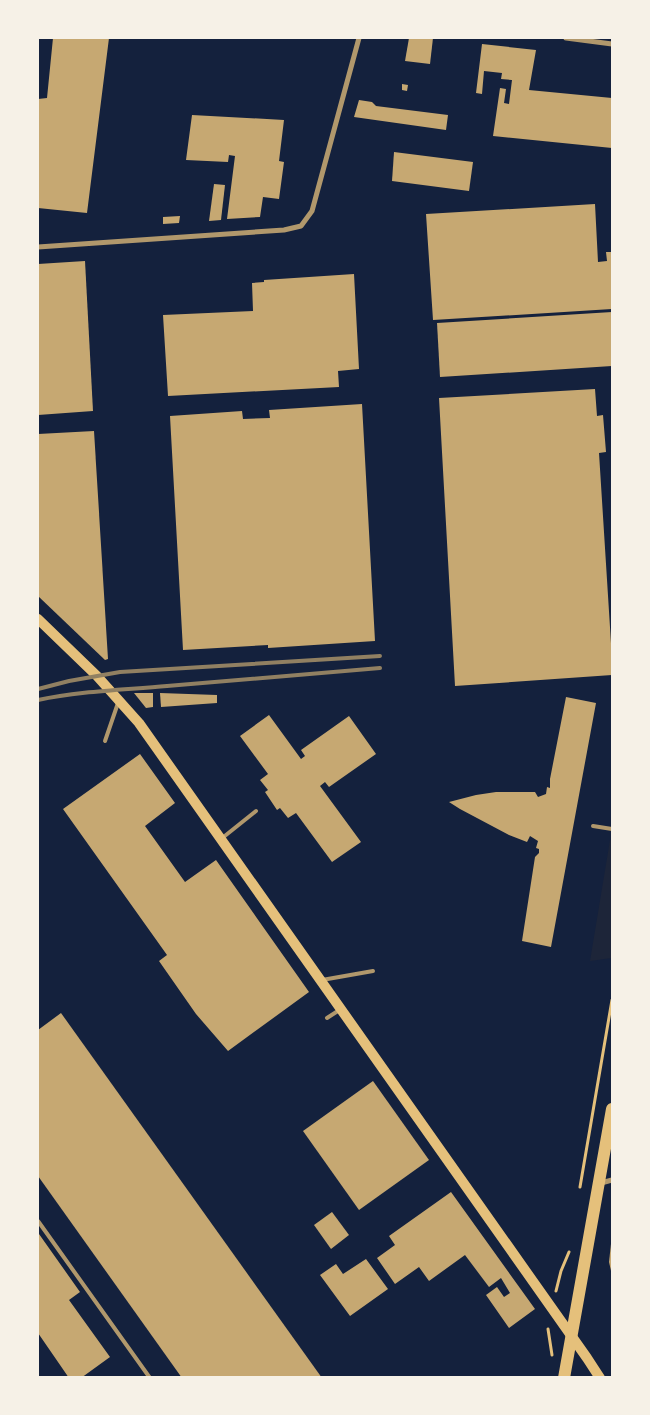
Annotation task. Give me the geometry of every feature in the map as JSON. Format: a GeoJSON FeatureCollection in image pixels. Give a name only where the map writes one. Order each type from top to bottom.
{"type":"FeatureCollection","features":[{"type":"Feature","properties":{"kind":"main road"},"geometry":{"type":"LineString","coordinates":[[38,619],[98,676],[139,723],[600,1378]]}},
{"type":"Feature","properties":{"kind":"main road"},"geometry":{"type":"LineString","coordinates":[[564,1378],[612,1109]]}},
{"type":"Feature","properties":{"kind":"street"},"geometry":{"type":"LineString","coordinates":[[38,247],[284,230],[301,226],[312,211],[358,38]]}},
{"type":"Feature","properties":{"kind":"street"},"geometry":{"type":"LineString","coordinates":[[566,38],[612,44]]}},
{"type":"Feature","properties":{"kind":"street"},"geometry":{"type":"LineString","coordinates":[[600,1184],[612,1180]]}},
{"type":"Feature","properties":{"kind":"lane"},"geometry":{"type":"LineString","coordinates":[[105,741],[119,699]]}},
{"type":"Feature","properties":{"kind":"lane"},"geometry":{"type":"LineString","coordinates":[[221,839],[256,811]]}},
{"type":"Feature","properties":{"kind":"lane"},"geometry":{"type":"LineString","coordinates":[[593,826],[612,829]]}},
{"type":"Feature","properties":{"kind":"lane"},"geometry":{"type":"LineString","coordinates":[[320,980],[373,971]]}},
{"type":"Feature","properties":{"kind":"lane"},"geometry":{"type":"LineString","coordinates":[[327,1018],[341,1009]]}},
{"type":"Feature","properties":{"kind":"lane"},"geometry":{"type":"LineString","coordinates":[[38,1221],[150,1378]]}},
{"type":"Feature","properties":{"kind":"path"},"geometry":{"type":"LineString","coordinates":[[579,1194],[612,1000]]}},
{"type":"Feature","properties":{"kind":"path"},"geometry":{"type":"LineString","coordinates":[[561,1271],[569,1255],[570,1246]]}},
{"type":"Feature","properties":{"kind":"path"},"geometry":{"type":"LineString","coordinates":[[547,1326],[553,1361]]}},
{"type":"Feature","properties":{"kind":"shaded area"},"geometry":{"type":"Polygon","coordinates":[[[610,840],[612,841],[612,958],[590,961],[610,840]]]}},
{"type":"Feature","properties":{"kind":"building"},"geometry":{"type":"Polygon","coordinates":[[[53,38],[109,38],[87,213],[38,208],[38,99],[47,98],[53,38]]]}},
{"type":"Feature","properties":{"kind":"building"},"geometry":{"type":"Polygon","coordinates":[[[409,38],[433,38],[430,64],[405,61],[409,38]]]}},
{"type":"Feature","properties":{"kind":"building"},"geometry":{"type":"Polygon","coordinates":[[[482,44],[536,50],[529,90],[612,98],[612,148],[493,136],[500,88],[506,89],[504,103],[509,104],[512,80],[501,79],[502,73],[484,71],[482,94],[476,93],[482,44]]]}},
{"type":"Feature","properties":{"kind":"building"},"geometry":{"type":"Polygon","coordinates":[[[402,84],[408,85],[407,91],[402,90],[402,84]]]}},
{"type":"Feature","properties":{"kind":"building"},"geometry":{"type":"Polygon","coordinates":[[[359,100],[372,102],[376,106],[448,115],[446,130],[354,117],[359,100]]]}},
{"type":"Feature","properties":{"kind":"building"},"geometry":{"type":"Polygon","coordinates":[[[192,115],[284,120],[279,161],[284,162],[279,199],[263,197],[260,217],[227,219],[235,156],[229,155],[228,162],[186,160],[192,115]]]}},
{"type":"Feature","properties":{"kind":"building"},"geometry":{"type":"Polygon","coordinates":[[[394,152],[473,162],[469,191],[392,181],[394,152]]]}},
{"type":"Feature","properties":{"kind":"building"},"geometry":{"type":"Polygon","coordinates":[[[214,184],[225,185],[221,220],[209,221],[214,184]]]}},
{"type":"Feature","properties":{"kind":"building"},"geometry":{"type":"Polygon","coordinates":[[[595,204],[598,262],[607,261],[606,252],[612,252],[612,309],[433,320],[426,214],[595,204]]]}},
{"type":"Feature","properties":{"kind":"building"},"geometry":{"type":"Polygon","coordinates":[[[180,216],[179,223],[163,224],[163,217],[180,216]]]}},
{"type":"Feature","properties":{"kind":"building"},"geometry":{"type":"Polygon","coordinates":[[[85,261],[93,411],[38,415],[38,264],[85,261]]]}},
{"type":"Feature","properties":{"kind":"building"},"geometry":{"type":"Polygon","coordinates":[[[354,274],[359,369],[338,371],[339,387],[168,396],[163,315],[253,311],[252,283],[264,282],[264,280],[354,274]]]}},
{"type":"Feature","properties":{"kind":"building"},"geometry":{"type":"Polygon","coordinates":[[[612,312],[612,366],[440,377],[437,323],[612,312]]]}},
{"type":"Feature","properties":{"kind":"building"},"geometry":{"type":"Polygon","coordinates":[[[595,389],[597,416],[603,415],[606,452],[599,453],[612,643],[612,675],[455,686],[439,398],[595,389]]]}},
{"type":"Feature","properties":{"kind":"building"},"geometry":{"type":"Polygon","coordinates":[[[362,404],[375,641],[268,648],[268,645],[183,650],[170,416],[242,411],[243,419],[270,418],[269,410],[362,404]]]}},
{"type":"Feature","properties":{"kind":"building"},"geometry":{"type":"Polygon","coordinates":[[[94,431],[108,659],[105,660],[38,596],[38,434],[94,431]]]}},
{"type":"Feature","properties":{"kind":"building"},"geometry":{"type":"Polygon","coordinates":[[[134,693],[153,693],[153,707],[146,708],[134,693]]]}},
{"type":"Feature","properties":{"kind":"building"},"geometry":{"type":"Polygon","coordinates":[[[160,693],[217,695],[217,703],[161,707],[160,693]]]}},
{"type":"Feature","properties":{"kind":"building"},"geometry":{"type":"Polygon","coordinates":[[[566,697],[596,703],[551,947],[522,941],[535,857],[539,853],[539,849],[536,848],[538,841],[530,836],[527,842],[509,835],[449,802],[496,792],[535,792],[538,797],[546,794],[547,787],[550,788],[550,779],[566,697]]]}},
{"type":"Feature","properties":{"kind":"building"},"geometry":{"type":"Polygon","coordinates":[[[269,715],[301,759],[305,756],[301,750],[349,716],[376,754],[329,787],[325,782],[320,786],[361,842],[332,862],[296,813],[288,818],[280,808],[277,810],[265,792],[268,790],[260,780],[268,774],[240,736],[269,715]]]}},
{"type":"Feature","properties":{"kind":"building"},"geometry":{"type":"Polygon","coordinates":[[[140,754],[175,803],[145,826],[185,882],[216,860],[309,992],[228,1051],[196,1014],[159,961],[167,955],[63,809],[140,754]]]}},
{"type":"Feature","properties":{"kind":"building"},"geometry":{"type":"Polygon","coordinates":[[[61,1013],[322,1378],[182,1378],[38,1176],[38,1030],[61,1013]]]}},
{"type":"Feature","properties":{"kind":"building"},"geometry":{"type":"Polygon","coordinates":[[[373,1081],[429,1160],[359,1210],[303,1131],[373,1081]]]}},
{"type":"Feature","properties":{"kind":"building"},"geometry":{"type":"Polygon","coordinates":[[[451,1192],[535,1309],[509,1328],[486,1295],[497,1287],[504,1297],[510,1293],[501,1278],[489,1287],[465,1255],[429,1281],[419,1267],[395,1284],[377,1258],[395,1245],[389,1236],[451,1192]]]}},
{"type":"Feature","properties":{"kind":"building"},"geometry":{"type":"Polygon","coordinates":[[[332,1212],[349,1235],[331,1249],[314,1225],[332,1212]]]}},
{"type":"Feature","properties":{"kind":"building"},"geometry":{"type":"Polygon","coordinates":[[[39,1234],[80,1292],[69,1300],[110,1357],[81,1378],[69,1378],[38,1333],[39,1234]]]}},
{"type":"Feature","properties":{"kind":"building"},"geometry":{"type":"Polygon","coordinates":[[[612,1244],[612,1275],[609,1262],[612,1244]]]}},
{"type":"Feature","properties":{"kind":"building"},"geometry":{"type":"Polygon","coordinates":[[[366,1259],[388,1289],[350,1316],[320,1275],[336,1264],[343,1274],[366,1259]]]}},
{"type":"Feature","properties":{"kind":"railway"},"geometry":{"type":"LineString","coordinates":[[38,689],[69,681],[120,672],[380,656]]}},
{"type":"Feature","properties":{"kind":"railway"},"geometry":{"type":"LineString","coordinates":[[38,700],[102,691],[380,668]]}}]}
